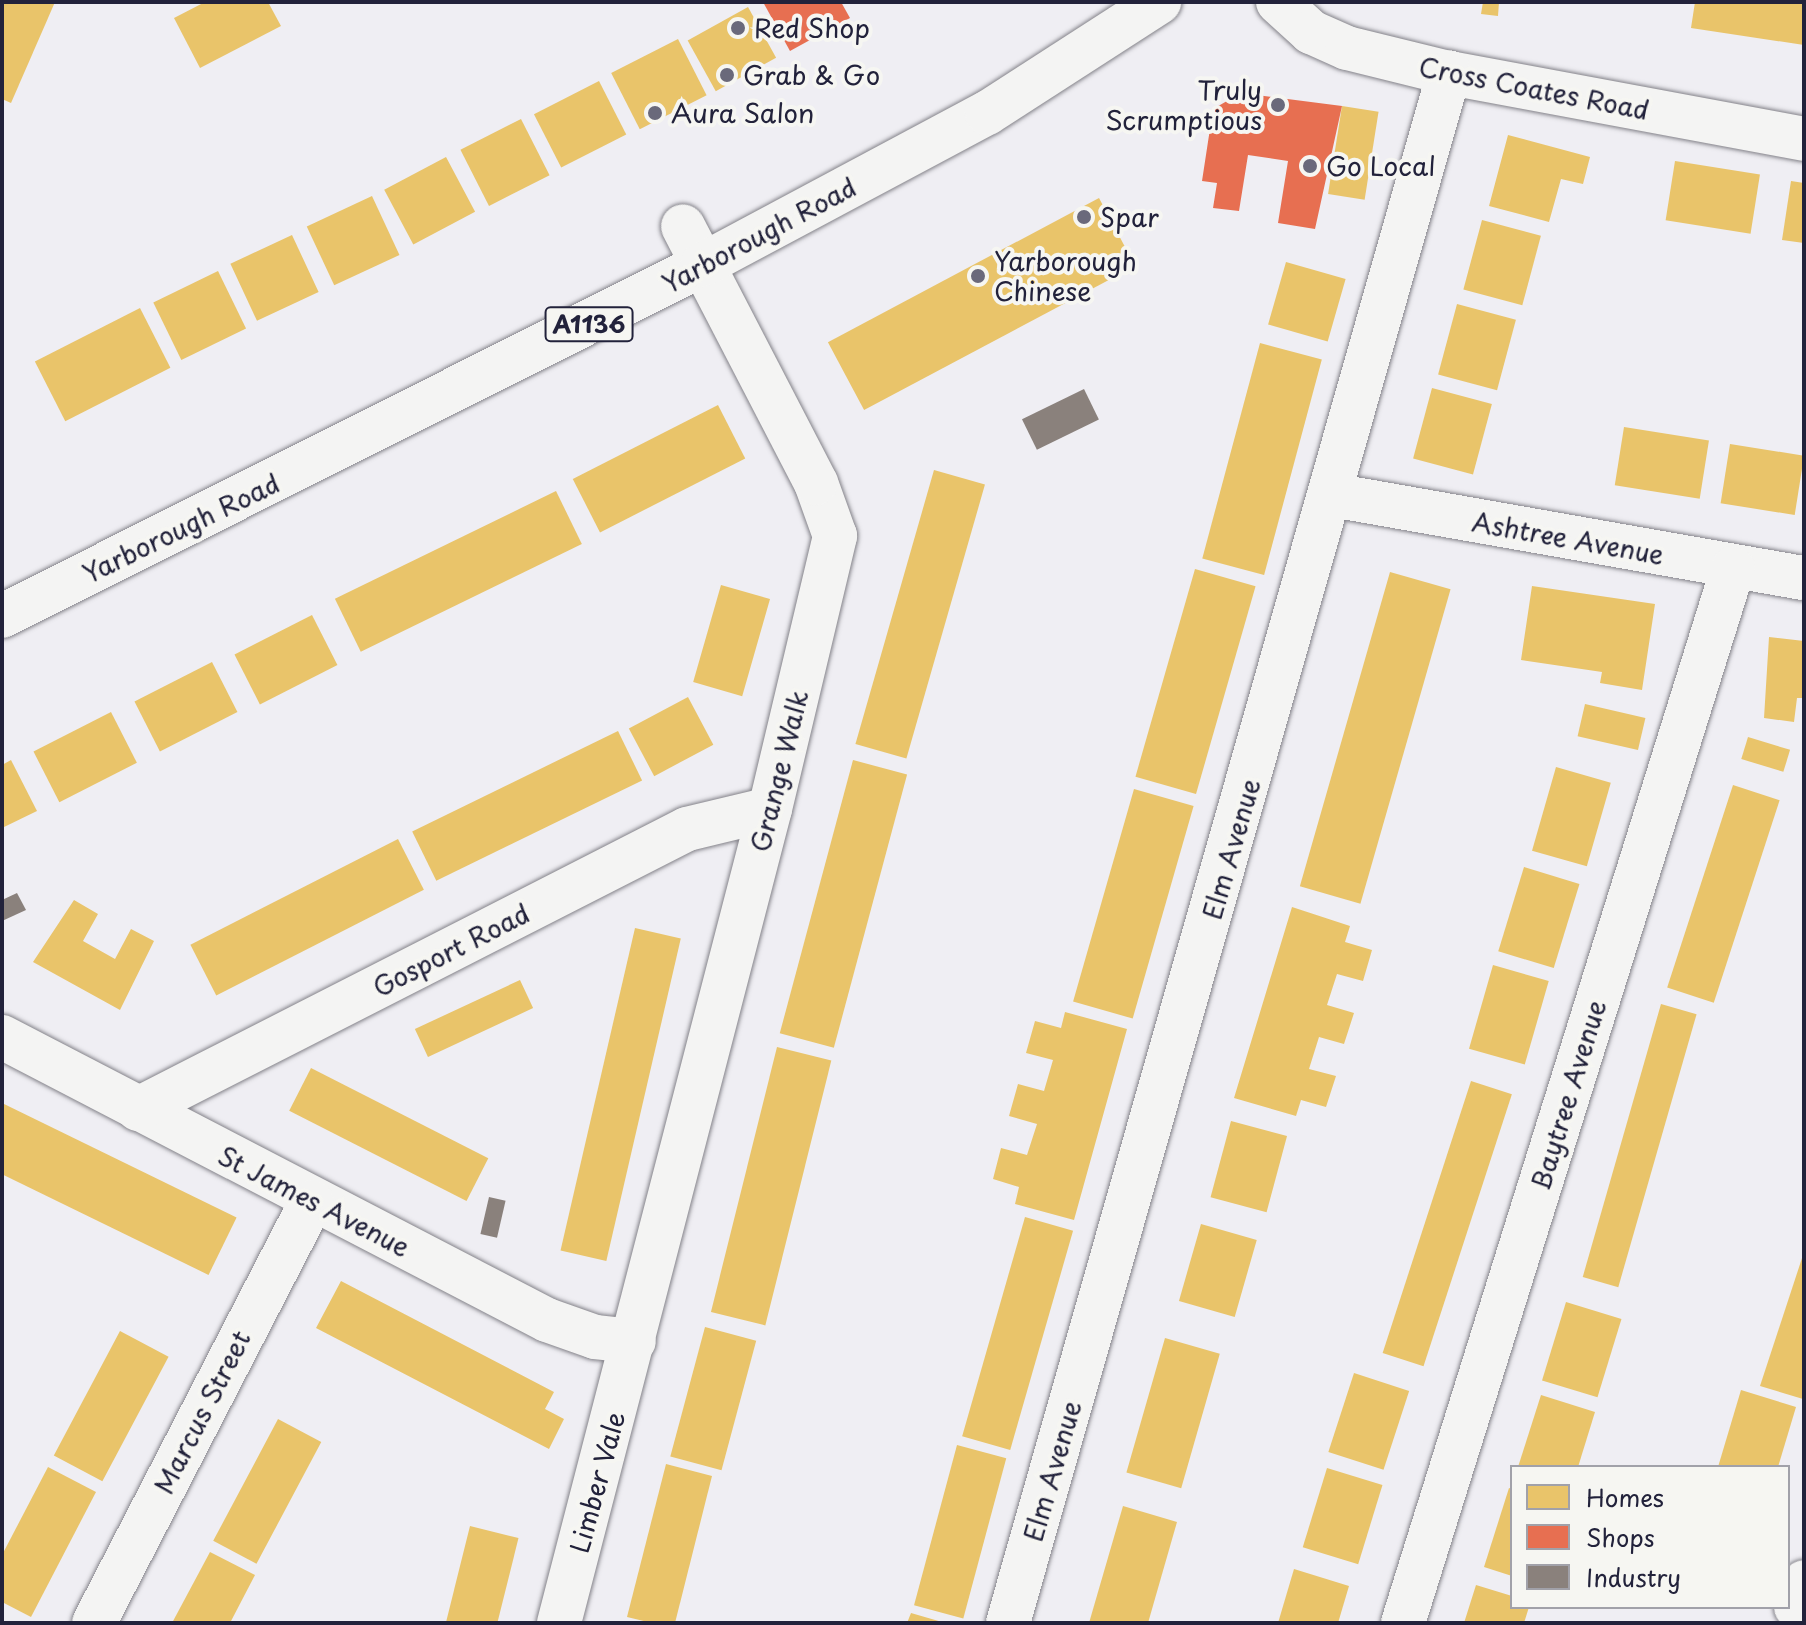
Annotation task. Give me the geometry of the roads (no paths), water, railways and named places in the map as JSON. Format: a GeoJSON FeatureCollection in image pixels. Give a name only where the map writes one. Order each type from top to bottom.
{"type":"FeatureCollection","features":[{"type":"Feature","properties":{"kind":"street","name":"Yarborough Road"},"geometry":{"type":"LineString","coordinates":[[2,616],[702,265],[987,113],[1159,2]]}},
{"type":"Feature","properties":{"kind":"street","name":"Cross Coates Road"},"geometry":{"type":"LineString","coordinates":[[1278,2],[1311,32],[1347,48],[1449,73],[1804,139]]}},
{"type":"Feature","properties":{"kind":"street","name":"Elm Avenue"},"geometry":{"type":"LineString","coordinates":[[1008,1623],[1332,495],[1449,73]]}},
{"type":"Feature","properties":{"kind":"street","name":"Grange Walk"},"geometry":{"type":"LineString","coordinates":[[634,1341],[770,809],[835,536],[816,483],[683,226]]}},
{"type":"Feature","properties":{"kind":"street","name":"Ashtree Avenue"},"geometry":{"type":"LineString","coordinates":[[1332,495],[1733,568],[1804,578]]}},
{"type":"Feature","properties":{"kind":"street","name":"Baytree Avenue"},"geometry":{"type":"LineString","coordinates":[[1403,1623],[1733,568]]}},
{"type":"Feature","properties":{"kind":"street","name":"Gosport Road"},"geometry":{"type":"LineString","coordinates":[[138,1109],[687,829],[770,809]]}},
{"type":"Feature","properties":{"kind":"street","name":"St James Avenue"},"geometry":{"type":"LineString","coordinates":[[2,1037],[311,1202],[571,1331],[634,1341]]}},
{"type":"Feature","properties":{"kind":"street","name":"Marcus Street"},"geometry":{"type":"LineString","coordinates":[[94,1623],[311,1202]]}},
{"type":"Feature","properties":{"kind":"street","name":"Limber Vale"},"geometry":{"type":"LineString","coordinates":[[559,1623],[634,1341]]}},
{"type":"Feature","properties":{"kind":"place","name":"Red Shop"},"geometry":{"type":"Point","coordinates":[738,28]}},
{"type":"Feature","properties":{"kind":"place","name":"Grab & Go"},"geometry":{"type":"Point","coordinates":[727,75]}},
{"type":"Feature","properties":{"kind":"place","name":"Truly Scrumptious"},"geometry":{"type":"Point","coordinates":[1278,105]}},
{"type":"Feature","properties":{"kind":"place","name":"Aura Salon"},"geometry":{"type":"Point","coordinates":[655,113]}},
{"type":"Feature","properties":{"kind":"place","name":"Go Local"},"geometry":{"type":"Point","coordinates":[1310,166]}},
{"type":"Feature","properties":{"kind":"place","name":"Spar"},"geometry":{"type":"Point","coordinates":[1084,217]}},
{"type":"Feature","properties":{"kind":"place","name":"Yarborough Chinese"},"geometry":{"type":"Point","coordinates":[978,276]}}]}
